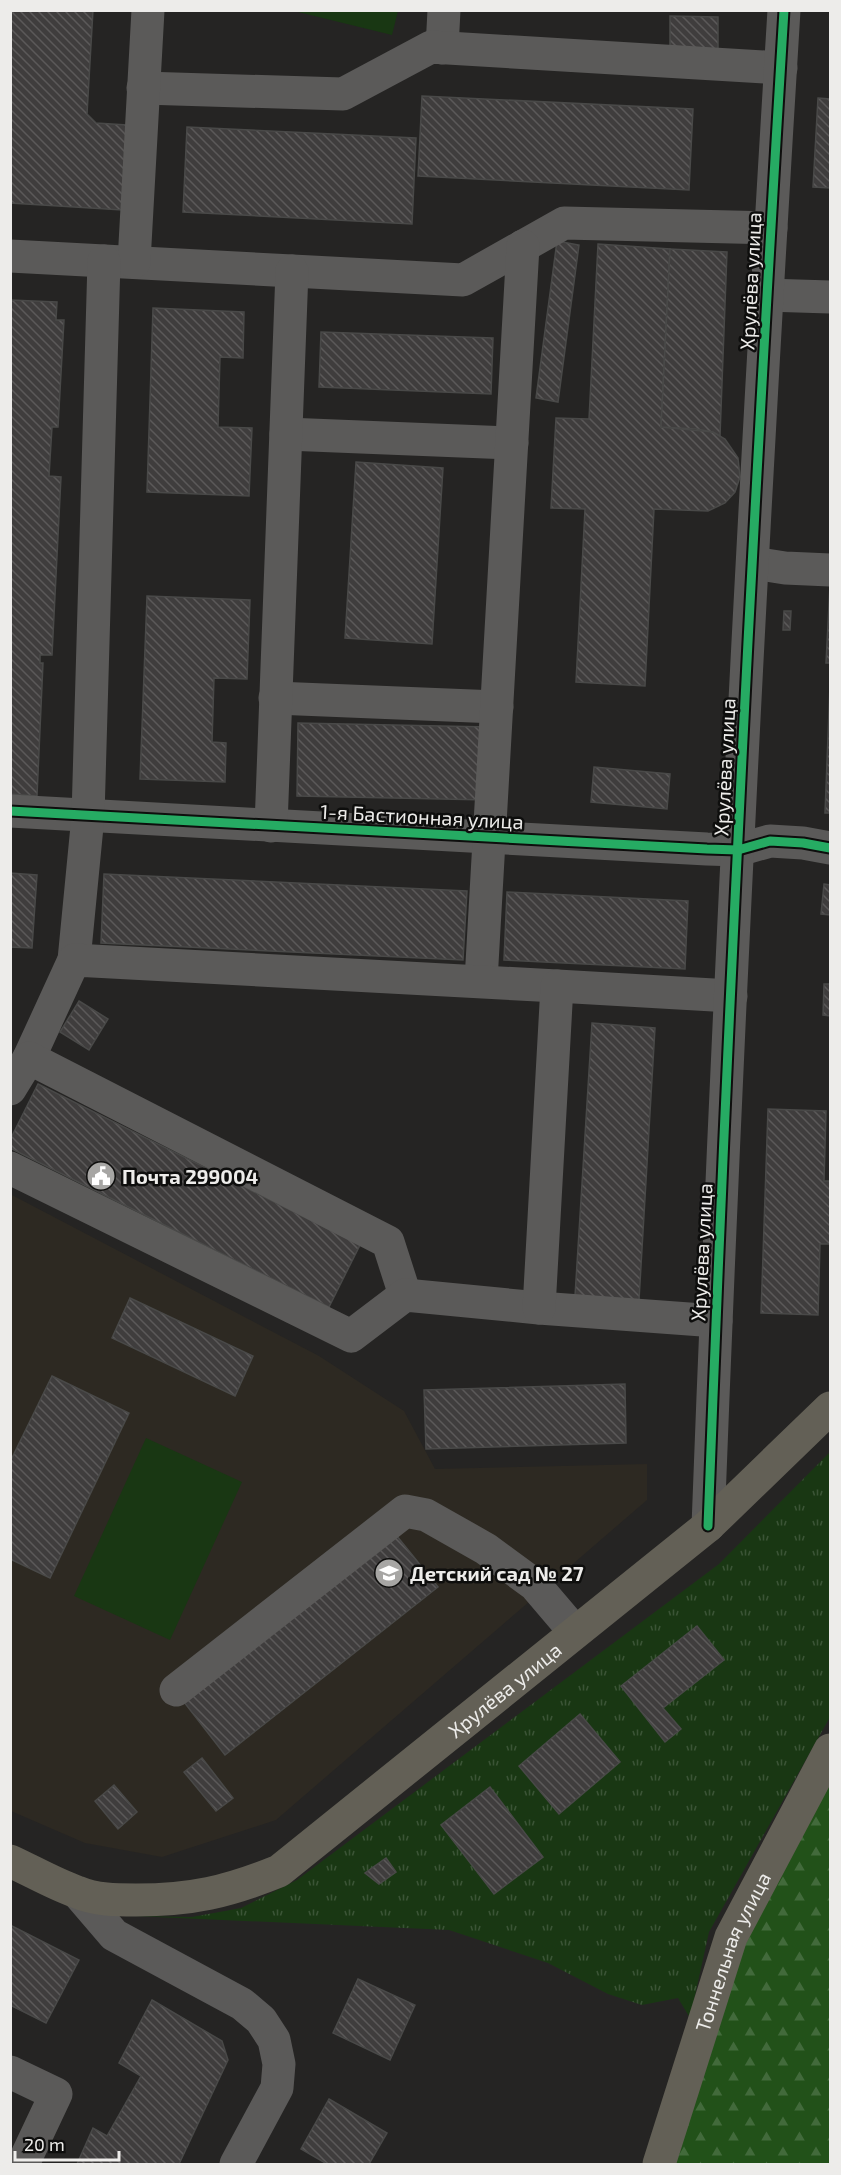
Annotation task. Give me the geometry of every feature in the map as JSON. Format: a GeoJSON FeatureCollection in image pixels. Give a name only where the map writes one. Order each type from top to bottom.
{"type":"FeatureCollection","features":[{"type":"Feature","properties":{"kind":"main road"},"geometry":{"type":"LineString","coordinates":[[708,1526],[831,1408]]}},
{"type":"Feature","properties":{"kind":"main road","name":"Хрулёва улица"},"geometry":{"type":"LineString","coordinates":[[10,1861],[78,1893],[111,1900],[176,1900],[213,1894],[279,1871],[708,1526]]}},
{"type":"Feature","properties":{"kind":"main road","name":"Тоннельная улица"},"geometry":{"type":"LineString","coordinates":[[659,2164],[731,1937],[831,1750]]}},
{"type":"Feature","properties":{"kind":"street"},"geometry":{"type":"LineString","coordinates":[[10,1089],[29,1058],[74,960],[88,816],[119,262],[143,88],[148,10]]}},
{"type":"Feature","properties":{"kind":"street"},"geometry":{"type":"LineString","coordinates":[[442,48],[444,10]]}},
{"type":"Feature","properties":{"kind":"street","name":"Хрулёва улица"},"geometry":{"type":"LineString","coordinates":[[708,1526],[738,850],[766,295],[784,10]]}},
{"type":"Feature","properties":{"kind":"street"},"geometry":{"type":"LineString","coordinates":[[143,88],[343,94],[431,47],[781,68]]}},
{"type":"Feature","properties":{"kind":"street"},"geometry":{"type":"LineString","coordinates":[[10,256],[463,280],[564,223],[771,228]]}},
{"type":"Feature","properties":{"kind":"street"},"geometry":{"type":"LineString","coordinates":[[481,981],[524,246]]}},
{"type":"Feature","properties":{"kind":"street"},"geometry":{"type":"LineString","coordinates":[[271,826],[292,271]]}},
{"type":"Feature","properties":{"kind":"street"},"geometry":{"type":"LineString","coordinates":[[766,295],[831,297]]}},
{"type":"Feature","properties":{"kind":"street"},"geometry":{"type":"LineString","coordinates":[[286,434],[512,443]]}},
{"type":"Feature","properties":{"kind":"street"},"geometry":{"type":"LineString","coordinates":[[753,563],[784,568],[831,570]]}},
{"type":"Feature","properties":{"kind":"street"},"geometry":{"type":"LineString","coordinates":[[275,698],[497,707]]}},
{"type":"Feature","properties":{"kind":"street","name":"1-я Бастионная улица"},"geometry":{"type":"LineString","coordinates":[[10,811],[738,850],[770,841],[804,843],[831,848]]}},
{"type":"Feature","properties":{"kind":"street"},"geometry":{"type":"LineString","coordinates":[[74,960],[731,996]]}},
{"type":"Feature","properties":{"kind":"street"},"geometry":{"type":"LineString","coordinates":[[539,1308],[557,986]]}},
{"type":"Feature","properties":{"kind":"street"},"geometry":{"type":"LineString","coordinates":[[29,1058],[388,1242],[405,1295]]}},
{"type":"Feature","properties":{"kind":"street"},"geometry":{"type":"LineString","coordinates":[[10,1167],[351,1336],[405,1295],[716,1321]]}},
{"type":"Feature","properties":{"kind":"street"},"geometry":{"type":"LineString","coordinates":[[176,1690],[405,1511],[426,1515],[486,1549],[535,1585],[575,1632]]}},
{"type":"Feature","properties":{"kind":"street"},"geometry":{"type":"LineString","coordinates":[[78,1893],[114,1935],[242,2004],[261,2020],[274,2040],[279,2064],[277,2088],[236,2164]]}},
{"type":"Feature","properties":{"kind":"street"},"geometry":{"type":"LineString","coordinates":[[10,2072],[56,2094],[23,2164]]}},
{"type":"Feature","properties":{"kind":"shaded area"},"geometry":{"type":"Polygon","coordinates":[[[10,1194],[319,1356],[404,1411],[435,1469],[647,1464],[647,1500],[276,1820],[162,1857],[85,1843],[11,1811],[10,1194]]]}},
{"type":"Feature","properties":{"kind":"green space"},"geometry":{"type":"Polygon","coordinates":[[[398,10],[392,35],[294,11],[398,10]]]}},
{"type":"Feature","properties":{"kind":"green space"},"geometry":{"type":"Polygon","coordinates":[[[146,1438],[242,1482],[170,1640],[74,1596],[146,1438]]]}},
{"type":"Feature","properties":{"kind":"green space"},"geometry":{"type":"Polygon","coordinates":[[[830,1452],[830,1717],[709,1932],[690,2018],[678,1998],[642,2005],[608,1994],[548,1963],[449,1930],[133,1916],[192,1917],[241,1908],[297,1880],[719,1564],[830,1452]]]}},
{"type":"Feature","properties":{"kind":"green space"},"geometry":{"type":"Polygon","coordinates":[[[830,1759],[830,2164],[665,2164],[731,1937],[830,1759]]]}},
{"type":"Feature","properties":{"kind":"building"},"geometry":{"type":"Polygon","coordinates":[[[10,10],[93,10],[87,114],[96,123],[127,125],[122,210],[10,203],[10,10]]]}},
{"type":"Feature","properties":{"kind":"building"},"geometry":{"type":"Polygon","coordinates":[[[670,16],[718,17],[718,51],[670,51],[670,16]]]}},
{"type":"Feature","properties":{"kind":"building"},"geometry":{"type":"Polygon","coordinates":[[[422,96],[693,109],[689,190],[418,176],[422,96]]]}},
{"type":"Feature","properties":{"kind":"building"},"geometry":{"type":"Polygon","coordinates":[[[818,98],[830,99],[830,188],[813,187],[818,98]]]}},
{"type":"Feature","properties":{"kind":"building"},"geometry":{"type":"Polygon","coordinates":[[[187,127],[416,138],[412,224],[183,212],[187,127]]]}},
{"type":"Feature","properties":{"kind":"building"},"geometry":{"type":"Polygon","coordinates":[[[557,241],[579,245],[558,402],[536,398],[557,241]]]}},
{"type":"Feature","properties":{"kind":"building"},"geometry":{"type":"Polygon","coordinates":[[[598,244],[670,249],[661,427],[713,432],[725,439],[738,458],[740,477],[735,492],[725,503],[708,511],[654,509],[645,686],[576,682],[585,509],[551,508],[556,418],[589,419],[598,244]]]}},
{"type":"Feature","properties":{"kind":"building"},"geometry":{"type":"Polygon","coordinates":[[[670,249],[727,252],[720,436],[713,432],[696,429],[661,427],[670,249]]]}},
{"type":"Feature","properties":{"kind":"building"},"geometry":{"type":"Polygon","coordinates":[[[10,300],[57,302],[56,320],[64,320],[58,427],[52,427],[49,476],[61,477],[52,655],[40,655],[40,663],[43,663],[37,796],[10,794],[10,300]]]}},
{"type":"Feature","properties":{"kind":"building"},"geometry":{"type":"Polygon","coordinates":[[[153,308],[244,312],[243,358],[220,357],[218,427],[252,428],[249,496],[147,492],[153,308]]]}},
{"type":"Feature","properties":{"kind":"building"},"geometry":{"type":"Polygon","coordinates":[[[321,332],[493,338],[491,394],[319,387],[321,332]]]}},
{"type":"Feature","properties":{"kind":"building"},"geometry":{"type":"Polygon","coordinates":[[[356,462],[443,468],[432,644],[345,638],[356,462]]]}},
{"type":"Feature","properties":{"kind":"building"},"geometry":{"type":"Polygon","coordinates":[[[830,585],[830,663],[826,663],[830,585]]]}},
{"type":"Feature","properties":{"kind":"building"},"geometry":{"type":"Polygon","coordinates":[[[147,596],[250,600],[247,679],[214,678],[212,742],[226,743],[225,782],[140,779],[147,596]]]}},
{"type":"Feature","properties":{"kind":"building"},"geometry":{"type":"Polygon","coordinates":[[[784,611],[791,611],[790,630],[783,630],[784,611]]]}},
{"type":"Feature","properties":{"kind":"building"},"geometry":{"type":"Polygon","coordinates":[[[830,685],[830,813],[825,813],[830,685]]]}},
{"type":"Feature","properties":{"kind":"building"},"geometry":{"type":"Polygon","coordinates":[[[298,723],[489,727],[488,800],[297,796],[298,723]]]}},
{"type":"Feature","properties":{"kind":"building"},"geometry":{"type":"Polygon","coordinates":[[[594,767],[670,774],[667,809],[591,802],[594,767]]]}},
{"type":"Feature","properties":{"kind":"building"},"geometry":{"type":"Polygon","coordinates":[[[10,873],[37,875],[32,948],[10,947],[10,873]]]}},
{"type":"Feature","properties":{"kind":"building"},"geometry":{"type":"Polygon","coordinates":[[[104,874],[467,891],[463,960],[101,943],[104,874]]]}},
{"type":"Feature","properties":{"kind":"building"},"geometry":{"type":"Polygon","coordinates":[[[824,884],[830,885],[830,915],[821,914],[824,884]]]}},
{"type":"Feature","properties":{"kind":"building"},"geometry":{"type":"Polygon","coordinates":[[[507,892],[688,901],[685,969],[504,960],[507,892]]]}},
{"type":"Feature","properties":{"kind":"building"},"geometry":{"type":"Polygon","coordinates":[[[824,984],[830,984],[830,1016],[823,1015],[824,984]]]}},
{"type":"Feature","properties":{"kind":"building"},"geometry":{"type":"Polygon","coordinates":[[[79,1001],[108,1019],[89,1050],[60,1032],[79,1001]]]}},
{"type":"Feature","properties":{"kind":"building"},"geometry":{"type":"Polygon","coordinates":[[[592,1023],[655,1028],[639,1300],[575,1296],[592,1023]]]}},
{"type":"Feature","properties":{"kind":"building"},"geometry":{"type":"Polygon","coordinates":[[[38,1084],[360,1245],[329,1307],[10,1148],[10,1140],[38,1084]]]}},
{"type":"Feature","properties":{"kind":"building"},"geometry":{"type":"Polygon","coordinates":[[[768,1109],[826,1111],[824,1181],[830,1181],[830,1244],[820,1244],[818,1315],[761,1313],[768,1109]]]}},
{"type":"Feature","properties":{"kind":"building"},"geometry":{"type":"Polygon","coordinates":[[[130,1298],[253,1356],[235,1396],[112,1338],[130,1298]]]}},
{"type":"Feature","properties":{"kind":"building"},"geometry":{"type":"Polygon","coordinates":[[[52,1376],[129,1413],[50,1578],[10,1559],[10,1462],[52,1376]]]}},
{"type":"Feature","properties":{"kind":"building"},"geometry":{"type":"Polygon","coordinates":[[[625,1384],[626,1443],[426,1449],[424,1390],[625,1384]]]}},
{"type":"Feature","properties":{"kind":"building"},"geometry":{"type":"Polygon","coordinates":[[[392,1530],[438,1587],[225,1755],[180,1697],[392,1530]]]}},
{"type":"Feature","properties":{"kind":"building"},"geometry":{"type":"Polygon","coordinates":[[[697,1626],[724,1660],[663,1708],[681,1729],[665,1742],[621,1686],[697,1626]]]}},
{"type":"Feature","properties":{"kind":"building"},"geometry":{"type":"Polygon","coordinates":[[[580,1714],[620,1762],[559,1814],[519,1766],[580,1714]]]}},
{"type":"Feature","properties":{"kind":"building"},"geometry":{"type":"Polygon","coordinates":[[[202,1758],[233,1798],[216,1811],[184,1772],[202,1758]]]}},
{"type":"Feature","properties":{"kind":"building"},"geometry":{"type":"Polygon","coordinates":[[[114,1785],[137,1812],[118,1829],[95,1801],[114,1785]]]}},
{"type":"Feature","properties":{"kind":"building"},"geometry":{"type":"Polygon","coordinates":[[[490,1787],[543,1857],[494,1894],[441,1825],[490,1787]]]}},
{"type":"Feature","properties":{"kind":"building"},"geometry":{"type":"Polygon","coordinates":[[[386,1858],[396,1872],[379,1884],[365,1873],[386,1858]]]}},
{"type":"Feature","properties":{"kind":"building"},"geometry":{"type":"Polygon","coordinates":[[[10,1925],[79,1960],[46,2023],[10,2005],[10,1925]]]}},
{"type":"Feature","properties":{"kind":"building"},"geometry":{"type":"Polygon","coordinates":[[[358,1979],[415,2005],[390,2060],[333,2033],[358,1979]]]}},
{"type":"Feature","properties":{"kind":"building"},"geometry":{"type":"Polygon","coordinates":[[[152,2000],[222,2041],[228,2060],[179,2164],[77,2164],[93,2128],[107,2136],[141,2076],[119,2063],[152,2000]]]}},
{"type":"Feature","properties":{"kind":"building"},"geometry":{"type":"Polygon","coordinates":[[[329,2099],[387,2133],[369,2164],[327,2164],[301,2149],[329,2099]]]}},
{"type":"Feature","properties":{"kind":"cycle path"},"geometry":{"type":"LineString","coordinates":[[708,1526],[742,768],[784,10]]}},
{"type":"Feature","properties":{"kind":"cycle path"},"geometry":{"type":"LineString","coordinates":[[10,811],[707,849],[738,850],[770,841],[803,843],[830,848]]}},
{"type":"Feature","properties":{"kind":"place","name":"Почта 299004"},"geometry":{"type":"Point","coordinates":[101,1176]}},
{"type":"Feature","properties":{"kind":"place","name":"Детский сад № 27"},"geometry":{"type":"Point","coordinates":[389,1573]}}]}
